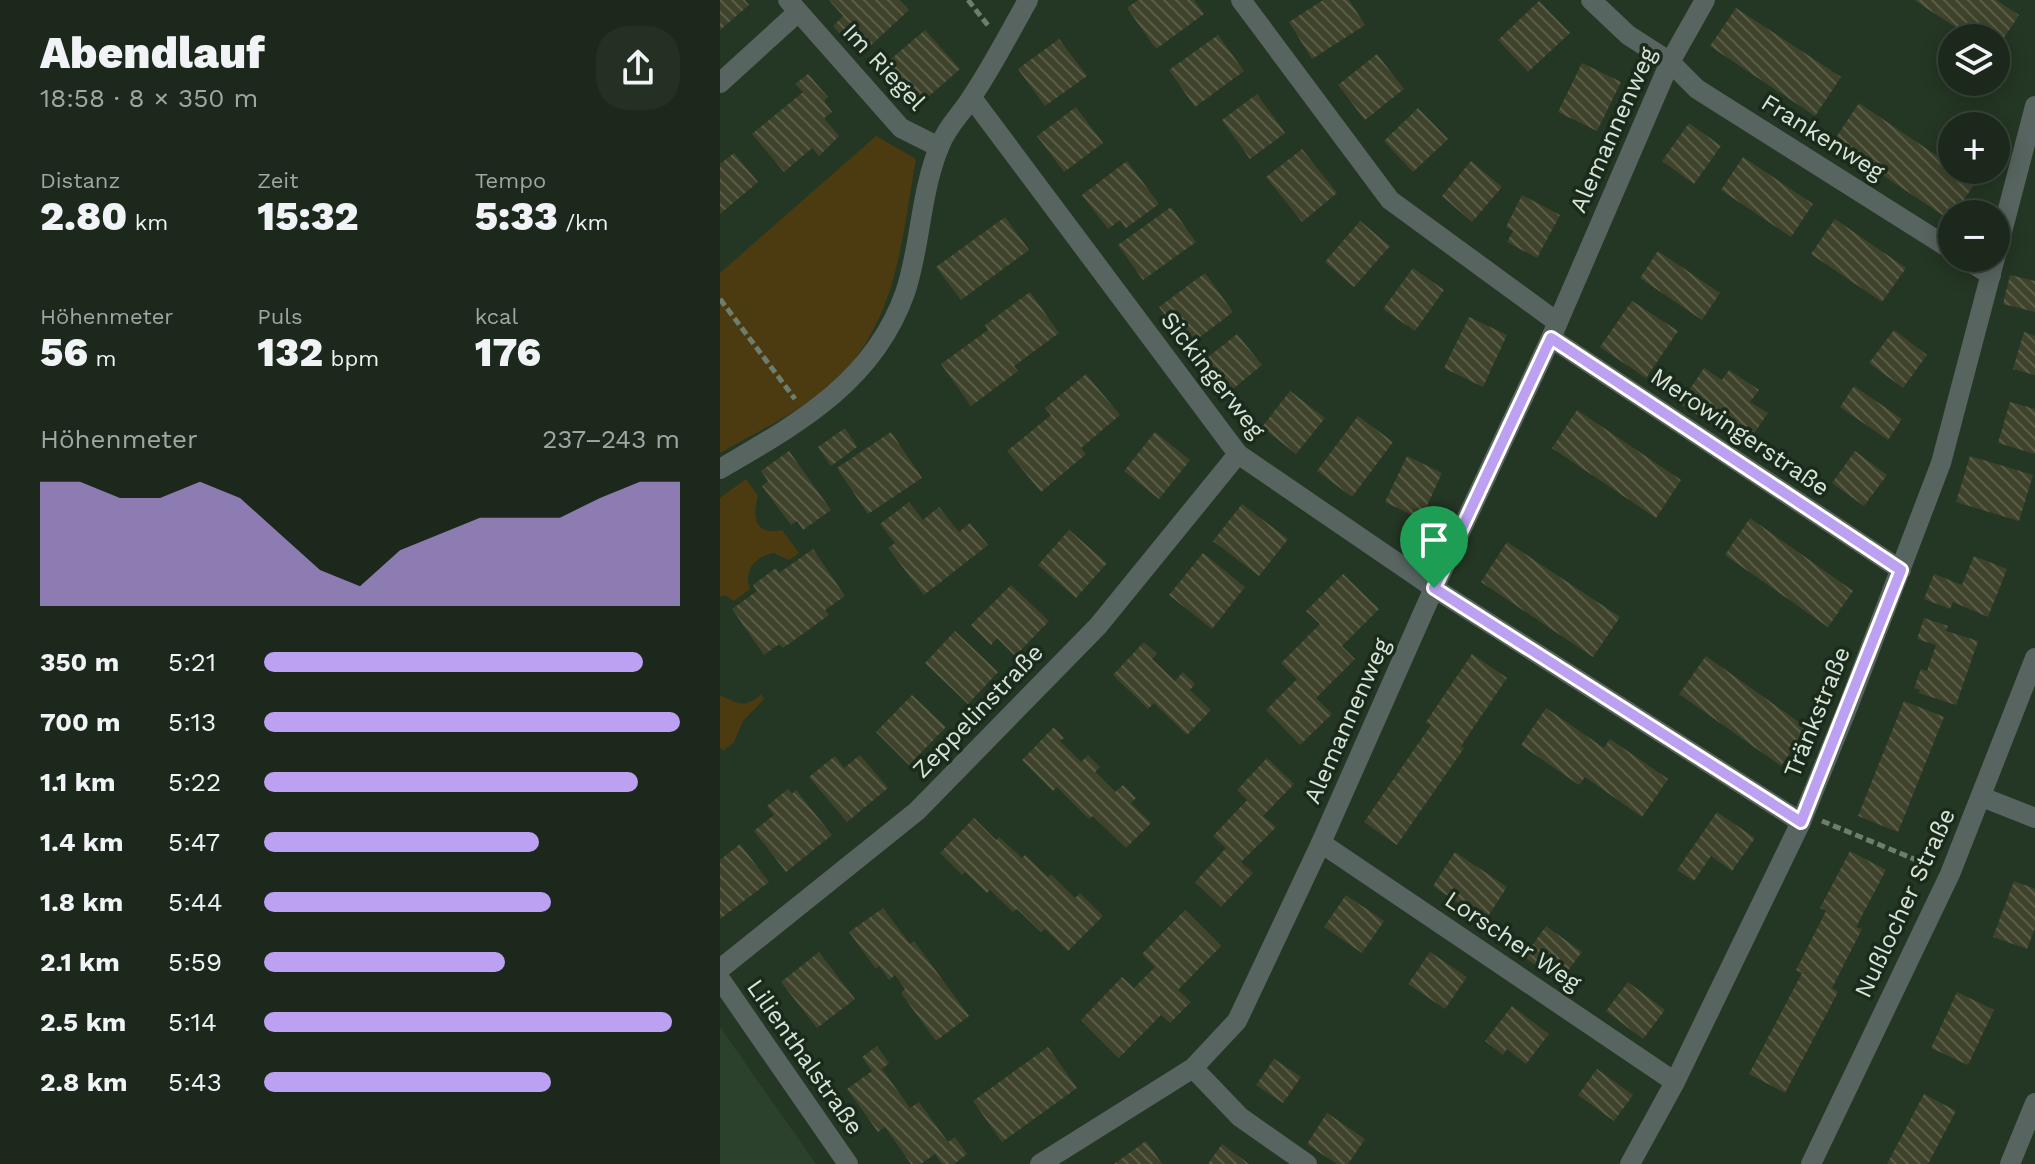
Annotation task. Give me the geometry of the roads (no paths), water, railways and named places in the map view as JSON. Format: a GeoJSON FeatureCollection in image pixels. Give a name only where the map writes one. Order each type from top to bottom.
{"type":"FeatureCollection","features":[{"type":"Feature","properties":{"kind":"street"},"geometry":{"type":"LineString","coordinates":[[720,469],[806,417],[842,390],[883,339],[905,293],[939,147],[954,117],[972,98],[1028,0]]}},
{"type":"Feature","properties":{"kind":"street","name":"Merowingerstraße"},"geometry":{"type":"LineString","coordinates":[[1241,0],[1390,200],[1554,330],[1901,570]]}},
{"type":"Feature","properties":{"kind":"street","name":"Frankenweg"},"geometry":{"type":"LineString","coordinates":[[1591,0],[1628,35],[1670,62],[1697,89],[1938,241]]}},
{"type":"Feature","properties":{"kind":"street","name":"Alemannenweg"},"geometry":{"type":"LineString","coordinates":[[1040,1164],[1193,1068],[1237,1021],[1554,330],[1670,62],[1705,0]]}},
{"type":"Feature","properties":{"kind":"street","name":"Im Riegel"},"geometry":{"type":"LineString","coordinates":[[720,83],[793,6],[901,128],[939,147]]}},
{"type":"Feature","properties":{"kind":"street","name":"Sickingerweg"},"geometry":{"type":"LineString","coordinates":[[972,98],[1238,454],[1434,588],[1802,818]]}},
{"type":"Feature","properties":{"kind":"street","name":"Tränkstraße"},"geometry":{"type":"LineString","coordinates":[[2010,202],[2035,106]]}},
{"type":"Feature","properties":{"kind":"street","name":"Tränkstraße"},"geometry":{"type":"LineString","coordinates":[[1630,1164],[1675,1082],[1802,818],[1941,463],[1992,272]]}},
{"type":"Feature","properties":{"kind":"street","name":"Zeppelinstraße"},"geometry":{"type":"LineString","coordinates":[[720,969],[917,811],[1098,626],[1238,454]]}},
{"type":"Feature","properties":{"kind":"street","name":"Nußlocher Straße"},"geometry":{"type":"LineString","coordinates":[[1811,1164],[1950,874],[2035,658]]}},
{"type":"Feature","properties":{"kind":"street"},"geometry":{"type":"LineString","coordinates":[[1982,797],[2035,818]]}},
{"type":"Feature","properties":{"kind":"street","name":"Lorscher Weg"},"geometry":{"type":"LineString","coordinates":[[1321,843],[1675,1082]]}},
{"type":"Feature","properties":{"kind":"street","name":"Lilienthalstraße"},"geometry":{"type":"LineString","coordinates":[[720,979],[848,1164]]}},
{"type":"Feature","properties":{"kind":"street"},"geometry":{"type":"LineString","coordinates":[[1193,1068],[1240,1117],[1307,1164]]}},
{"type":"Feature","properties":{"kind":"street"},"geometry":{"type":"LineString","coordinates":[[2010,1164],[2035,1103]]}}]}
